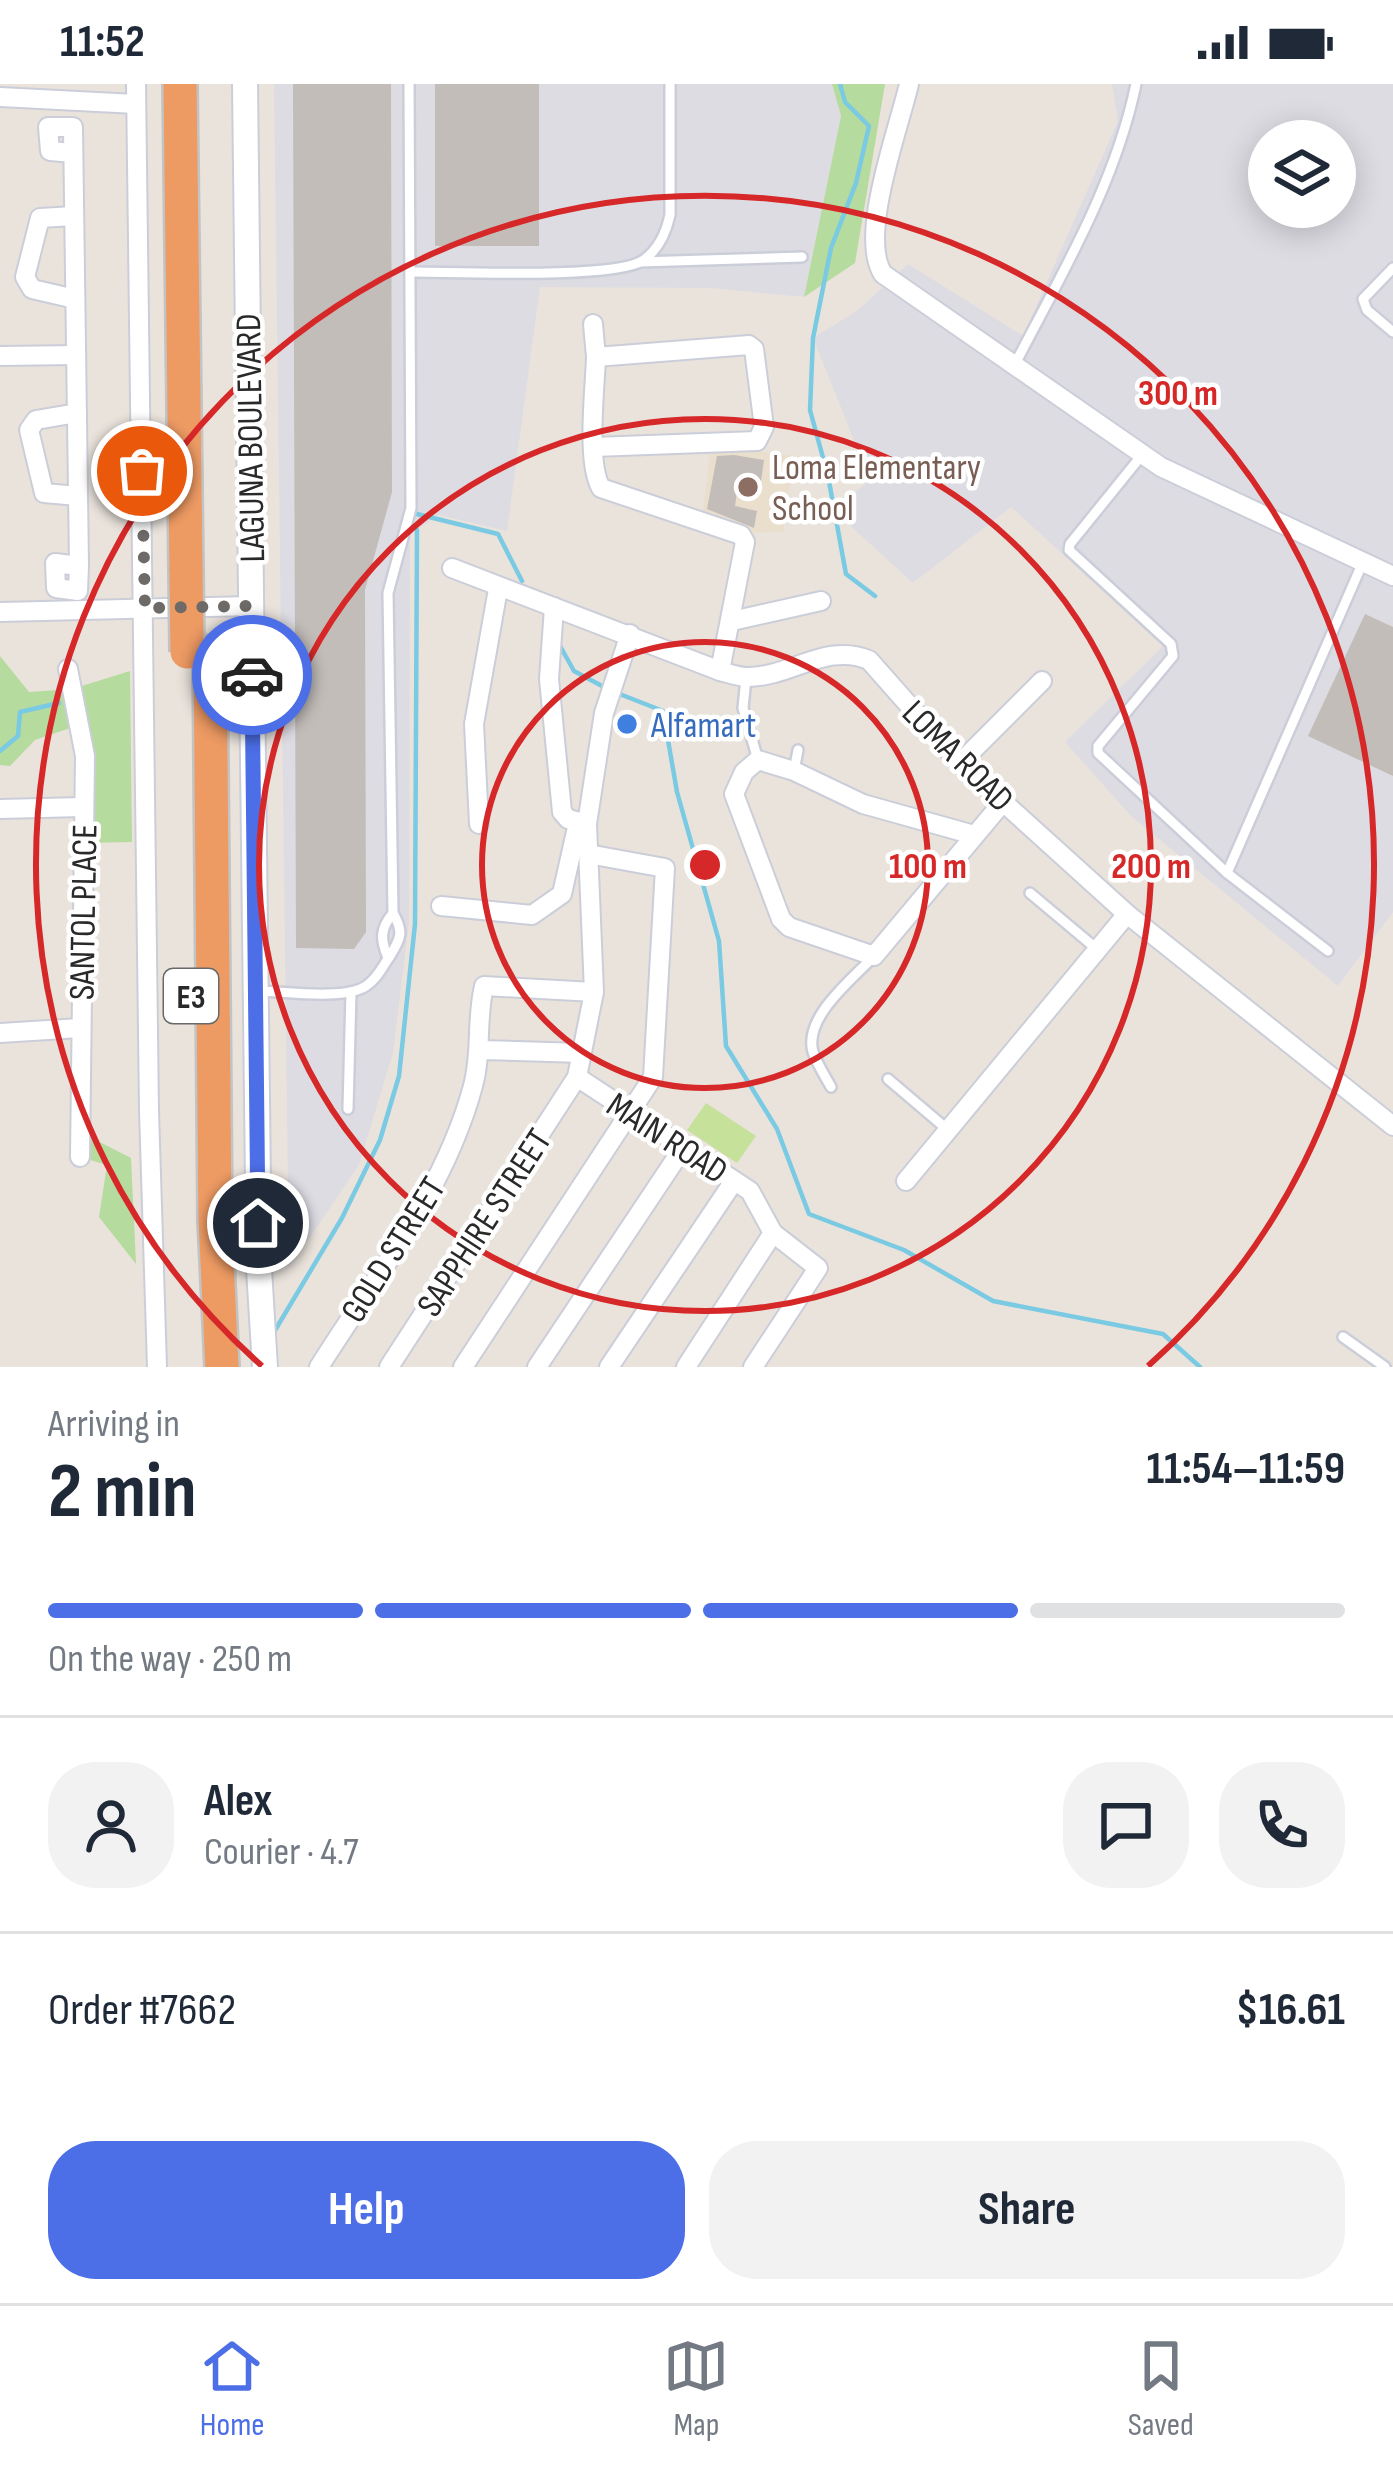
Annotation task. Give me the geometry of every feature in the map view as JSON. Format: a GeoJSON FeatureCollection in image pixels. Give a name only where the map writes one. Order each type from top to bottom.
{"type":"FeatureCollection","features":[{"type":"Feature","properties":{"kind":"highway","name":"E3"},"geometry":{"type":"LineString","coordinates":[[180,84],[198,570]]}},
{"type":"Feature","properties":{"kind":"highway","name":"E3"},"geometry":{"type":"LineString","coordinates":[[200,84],[193,1151],[200,1367]]}},
{"type":"Feature","properties":{"kind":"highway","name":"E3"},"geometry":{"type":"LineString","coordinates":[[198,652],[222,1367]]}},
{"type":"Feature","properties":{"kind":"main road","name":"LAGUNA BOULEVARD"},"geometry":{"type":"LineString","coordinates":[[245,84],[259,1269],[265,1367]]}},
{"type":"Feature","properties":{"kind":"street"},"geometry":{"type":"LineString","coordinates":[[909,84],[874,238],[877,266],[887,278],[1174,474],[1393,576]]}},
{"type":"Feature","properties":{"kind":"street"},"geometry":{"type":"LineString","coordinates":[[0,97],[136,94],[149,1111],[157,1367]]}},
{"type":"Feature","properties":{"kind":"street"},"geometry":{"type":"LineString","coordinates":[[73,153],[79,566]]}},
{"type":"Feature","properties":{"kind":"street"},"geometry":{"type":"LineString","coordinates":[[74,216],[40,218],[26,277],[32,289],[75,299]]}},
{"type":"Feature","properties":{"kind":"street"},"geometry":{"type":"LineString","coordinates":[[593,324],[594,447],[601,488],[741,536],[746,550],[720,671]]}},
{"type":"Feature","properties":{"kind":"street"},"geometry":{"type":"LineString","coordinates":[[594,447],[757,441],[764,428],[757,356],[749,345],[596,357]]}},
{"type":"Feature","properties":{"kind":"street"},"geometry":{"type":"LineString","coordinates":[[0,356],[76,356]]}},
{"type":"Feature","properties":{"kind":"street"},"geometry":{"type":"LineString","coordinates":[[76,413],[36,420],[29,430],[44,494],[78,496]]}},
{"type":"Feature","properties":{"kind":"street","name":"LOMA ROAD"},"geometry":{"type":"LineString","coordinates":[[452,568],[498,589],[746,677],[823,656],[854,654],[868,660],[960,764],[1127,914],[1393,1126]]}},
{"type":"Feature","properties":{"kind":"street"},"geometry":{"type":"LineString","coordinates":[[479,824],[474,724],[498,589]]}},
{"type":"Feature","properties":{"kind":"street"},"geometry":{"type":"LineString","coordinates":[[732,621],[820,602]]}},
{"type":"Feature","properties":{"kind":"street"},"geometry":{"type":"LineString","coordinates":[[0,612],[251,606]]}},
{"type":"Feature","properties":{"kind":"street"},"geometry":{"type":"LineString","coordinates":[[463,1367],[653,1077],[665,868],[586,836],[562,812],[549,679],[554,608]]}},
{"type":"Feature","properties":{"kind":"street"},"geometry":{"type":"LineString","coordinates":[[441,907],[532,915],[562,894],[586,836],[604,713],[630,634]]}},
{"type":"Feature","properties":{"kind":"street","name":"SANTOL PLACE"},"geometry":{"type":"LineString","coordinates":[[68,669],[85,756],[80,1157]]}},
{"type":"Feature","properties":{"kind":"street"},"geometry":{"type":"LineString","coordinates":[[960,764],[1042,681]]}},
{"type":"Feature","properties":{"kind":"street"},"geometry":{"type":"LineString","coordinates":[[974,835],[863,804],[794,771],[758,760],[744,772],[734,794],[776,913],[789,927],[874,956],[1003,802]]}},
{"type":"Feature","properties":{"kind":"street"},"geometry":{"type":"LineString","coordinates":[[0,809],[82,807]]}},
{"type":"Feature","properties":{"kind":"street","name":"MAIN ROAD"},"geometry":{"type":"LineString","coordinates":[[586,836],[594,992],[578,1077],[750,1191],[773,1233],[818,1268],[753,1367]]}},
{"type":"Feature","properties":{"kind":"street"},"geometry":{"type":"LineString","coordinates":[[906,1181],[1127,914]]}},
{"type":"Feature","properties":{"kind":"street","name":"GOLD STREET"},"geometry":{"type":"LineString","coordinates":[[319,1367],[440,1177],[481,1050],[484,986],[594,992]]}},
{"type":"Feature","properties":{"kind":"street"},"geometry":{"type":"LineString","coordinates":[[0,1033],[80,1028]]}},
{"type":"Feature","properties":{"kind":"street"},"geometry":{"type":"LineString","coordinates":[[481,1050],[582,1053]]}},
{"type":"Feature","properties":{"kind":"street","name":"SAPPHIRE STREET"},"geometry":{"type":"LineString","coordinates":[[388,1367],[578,1077]]}},
{"type":"Feature","properties":{"kind":"street"},"geometry":{"type":"LineString","coordinates":[[537,1367],[683,1148]]}},
{"type":"Feature","properties":{"kind":"street"},"geometry":{"type":"LineString","coordinates":[[609,1367],[734,1180]]}},
{"type":"Feature","properties":{"kind":"street"},"geometry":{"type":"LineString","coordinates":[[686,1367],[773,1233]]}},
{"type":"Feature","properties":{"kind":"lane"},"geometry":{"type":"LineString","coordinates":[[256,991],[350,992],[370,983],[388,958],[381,941],[383,926],[393,913],[388,593],[411,508],[409,84]]}},
{"type":"Feature","properties":{"kind":"lane"},"geometry":{"type":"LineString","coordinates":[[640,262],[655,251],[670,214],[670,84]]}},
{"type":"Feature","properties":{"kind":"lane"},"geometry":{"type":"LineString","coordinates":[[1014,366],[1085,229],[1126,134],[1136,84]]}},
{"type":"Feature","properties":{"kind":"lane"},"geometry":{"type":"LineString","coordinates":[[412,272],[600,271],[640,262],[802,256]]}},
{"type":"Feature","properties":{"kind":"lane"},"geometry":{"type":"LineString","coordinates":[[1393,268],[1363,298],[1366,310],[1393,332]]}},
{"type":"Feature","properties":{"kind":"lane"},"geometry":{"type":"LineString","coordinates":[[1142,454],[1070,550],[1171,644],[1173,656],[1098,746],[1098,753],[1227,874],[1328,951]]}},
{"type":"Feature","properties":{"kind":"lane"},"geometry":{"type":"LineString","coordinates":[[1227,874],[1363,562]]}},
{"type":"Feature","properties":{"kind":"lane"},"geometry":{"type":"LineString","coordinates":[[746,677],[742,708],[758,760]]}},
{"type":"Feature","properties":{"kind":"lane"},"geometry":{"type":"LineString","coordinates":[[794,771],[798,750]]}},
{"type":"Feature","properties":{"kind":"lane"},"geometry":{"type":"LineString","coordinates":[[1030,893],[1098,950]]}},
{"type":"Feature","properties":{"kind":"lane"},"geometry":{"type":"LineString","coordinates":[[830,1088],[812,1049],[813,1031],[822,1013],[874,956]]}},
{"type":"Feature","properties":{"kind":"lane"},"geometry":{"type":"LineString","coordinates":[[348,1109],[350,992]]}},
{"type":"Feature","properties":{"kind":"lane"},"geometry":{"type":"LineString","coordinates":[[888,1079],[949,1130]]}},
{"type":"Feature","properties":{"kind":"lane"},"geometry":{"type":"LineString","coordinates":[[1343,1337],[1385,1367]]}},
{"type":"Feature","properties":{"kind":"shaded area"},"geometry":{"type":"Polygon","coordinates":[[[274,84],[832,84],[841,116],[804,297],[711,288],[540,287],[507,531],[439,515],[410,534],[409,922],[393,1053],[359,1165],[289,1268],[274,84]]]}},
{"type":"Feature","properties":{"kind":"shaded area"},"geometry":{"type":"Polygon","coordinates":[[[1112,84],[1393,84],[1393,912],[1338,986],[1131,816],[1065,742],[1163,646],[1011,507],[913,583],[833,510],[870,480],[813,338],[858,310],[908,264],[1023,336],[1118,121],[1112,84]]]}},
{"type":"Feature","properties":{"kind":"shaded area","name":"Loma Elementary School"},"geometry":{"type":"Polygon","coordinates":[[[711,445],[795,456],[783,532],[755,533],[702,518],[711,445]]]}},
{"type":"Feature","properties":{"kind":"green space"},"geometry":{"type":"Polygon","coordinates":[[[832,84],[885,84],[855,263],[804,297],[841,116],[832,84]]]}},
{"type":"Feature","properties":{"kind":"green space"},"geometry":{"type":"Polygon","coordinates":[[[0,656],[29,692],[72,689],[130,671],[132,842],[82,843],[79,725],[35,740],[10,766],[0,765],[0,656]]]}},
{"type":"Feature","properties":{"kind":"green space"},"geometry":{"type":"Polygon","coordinates":[[[706,1103],[756,1136],[737,1163],[687,1130],[706,1103]]]}},
{"type":"Feature","properties":{"kind":"green space"},"geometry":{"type":"Polygon","coordinates":[[[80,1132],[131,1158],[136,1264],[99,1217],[107,1165],[80,1157],[80,1132]]]}},
{"type":"Feature","properties":{"kind":"building"},"geometry":{"type":"Polygon","coordinates":[[[293,84],[391,84],[392,492],[365,590],[366,932],[354,949],[296,948],[293,84]]]}},
{"type":"Feature","properties":{"kind":"building"},"geometry":{"type":"Polygon","coordinates":[[[435,84],[539,84],[539,246],[435,246],[435,84]]]}},
{"type":"Feature","properties":{"kind":"building"},"geometry":{"type":"Polygon","coordinates":[[[717,456],[764,460],[761,481],[739,478],[735,506],[757,511],[754,528],[707,509],[717,456]]]}},
{"type":"Feature","properties":{"kind":"building"},"geometry":{"type":"Polygon","coordinates":[[[1365,614],[1393,627],[1393,776],[1308,736],[1365,614]]]}},
{"type":"Feature","properties":{"kind":"waterway"},"geometry":{"type":"LineString","coordinates":[[840,84],[845,102],[869,126],[856,183],[831,248],[813,338],[810,410],[846,574],[875,596]]}},
{"type":"Feature","properties":{"kind":"waterway"},"geometry":{"type":"LineString","coordinates":[[417,514],[498,534],[522,581]]}},
{"type":"Feature","properties":{"kind":"waterway"},"geometry":{"type":"LineString","coordinates":[[274,1332],[342,1218],[380,1140],[399,1076],[415,924],[417,530]]}},
{"type":"Feature","properties":{"kind":"waterway"},"geometry":{"type":"LineString","coordinates":[[560,646],[574,671],[602,686]]}},
{"type":"Feature","properties":{"kind":"waterway"},"geometry":{"type":"LineString","coordinates":[[617,693],[663,711],[677,792],[719,941],[726,1046],[777,1129],[809,1214],[904,1250],[993,1301],[1163,1334],[1200,1367]]}},
{"type":"Feature","properties":{"kind":"waterway"},"geometry":{"type":"LineString","coordinates":[[0,751],[18,736],[20,712],[59,703]]}},
{"type":"Feature","properties":{"kind":"way so far"},"geometry":{"type":"LineString","coordinates":[[142,471],[145,608],[251,606],[252,675]]}},
{"type":"Feature","properties":{"kind":"place","name":"Loma Elementary School"},"geometry":{"type":"Point","coordinates":[748,487]}},
{"type":"Feature","properties":{"kind":"place","name":"Alfamart"},"geometry":{"type":"Point","coordinates":[627,724]}},
{"type":"Feature","properties":{"kind":"route"},"geometry":{"type":"LineString","coordinates":[[252,675],[258,1223]]}}]}
